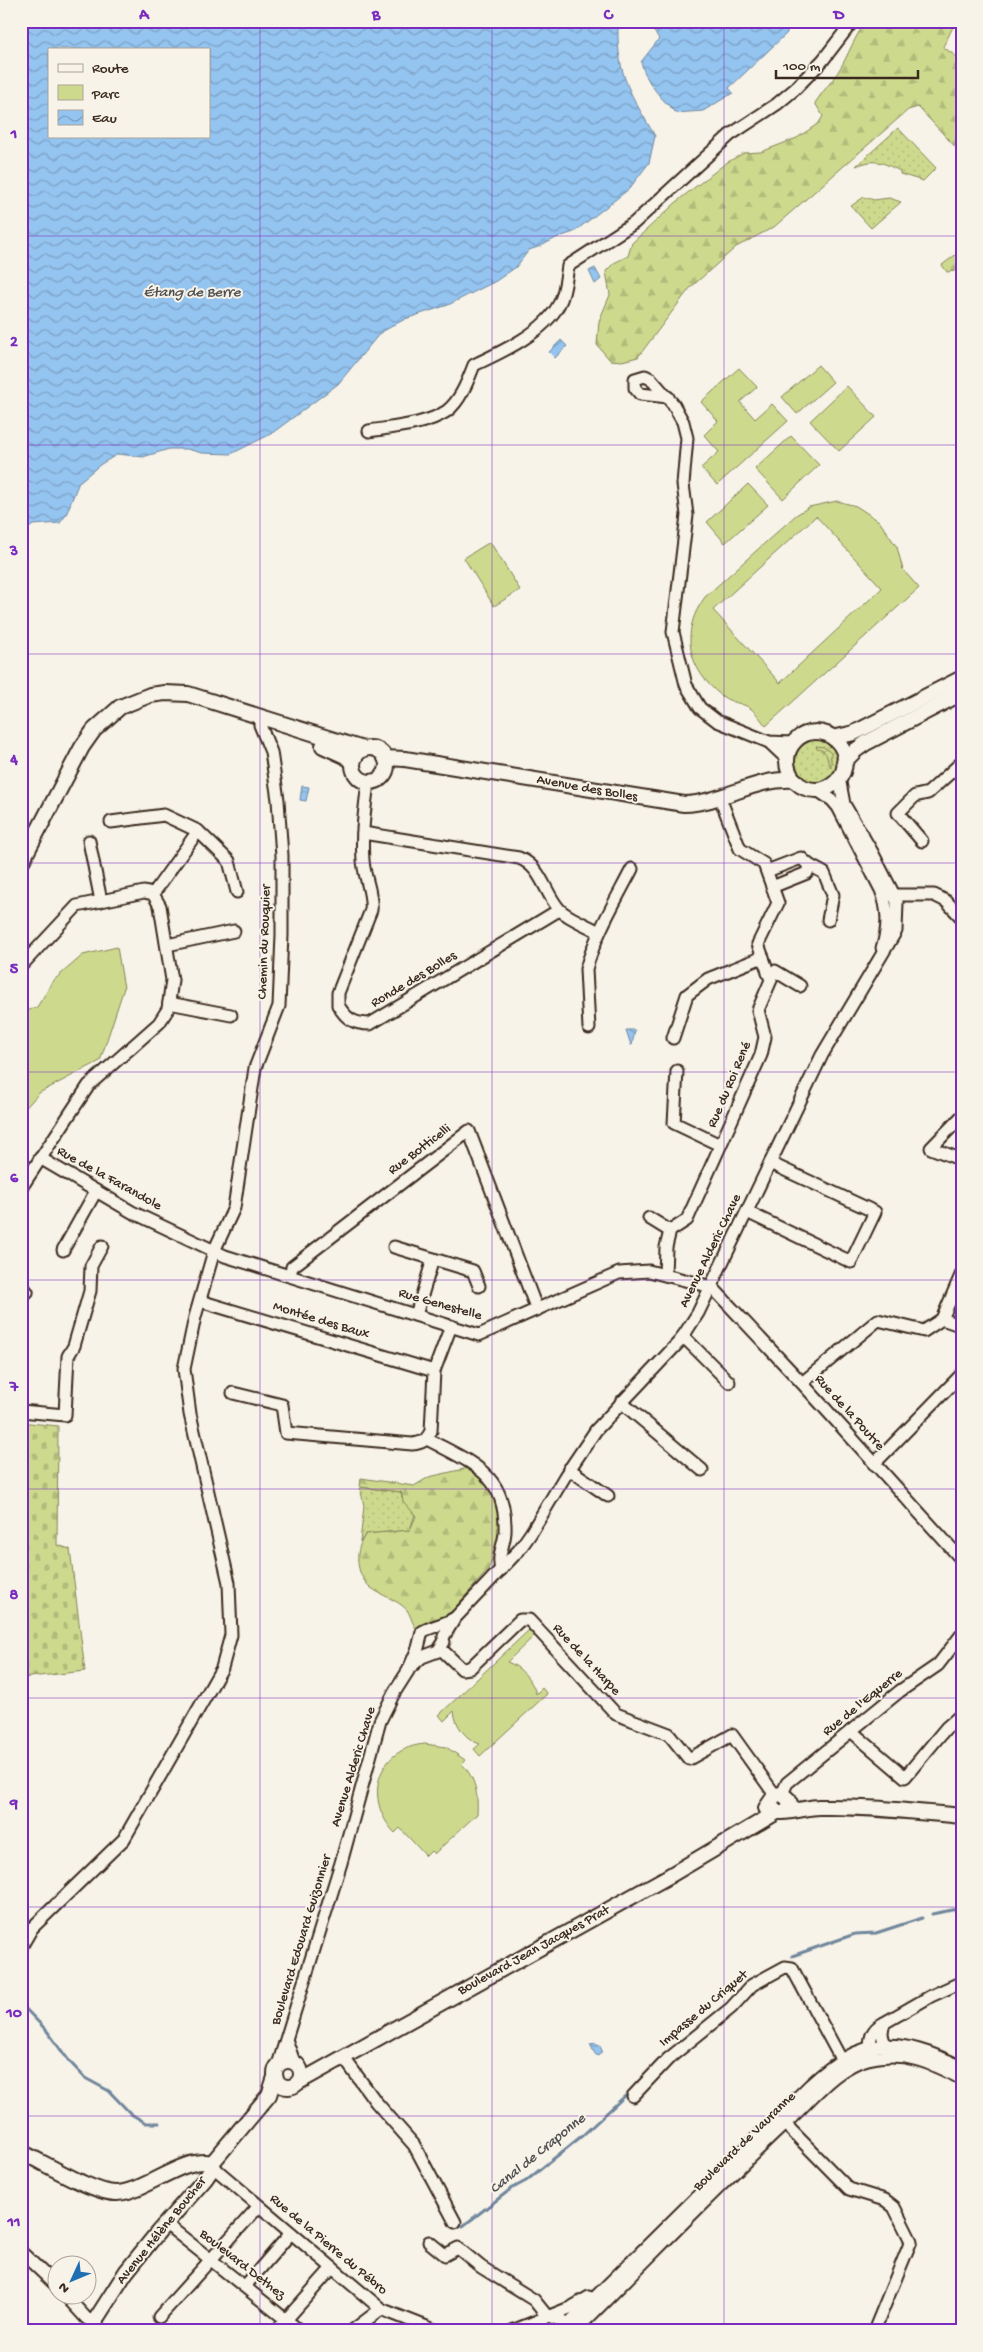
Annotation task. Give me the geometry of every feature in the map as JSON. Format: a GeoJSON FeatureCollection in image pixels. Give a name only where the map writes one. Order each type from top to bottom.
{"type":"FeatureCollection","features":[{"type":"Feature","properties":{"kind":"main road"},"geometry":{"type":"LineString","coordinates":[[834,738],[843,752],[844,762],[839,777],[830,786],[817,790],[802,786],[794,780],[789,771],[787,760],[793,743],[806,734],[815,732],[834,738],[854,733],[962,678]]}},
{"type":"Feature","properties":{"kind":"main road"},"geometry":{"type":"LineString","coordinates":[[21,863],[82,747],[94,730],[109,716],[120,707],[136,700],[165,693],[188,694],[338,752],[353,762]]}},
{"type":"Feature","properties":{"kind":"main road"},"geometry":{"type":"LineString","coordinates":[[844,762],[866,743],[962,693]]}},
{"type":"Feature","properties":{"kind":"main road"},"geometry":{"type":"LineString","coordinates":[[260,721],[363,749],[378,750],[386,764],[379,779],[368,782],[357,777],[353,762],[356,755],[363,749]]}},
{"type":"Feature","properties":{"kind":"main road","name":"Avenue des Bolles"},"geometry":{"type":"LineString","coordinates":[[754,784],[787,760]]}},
{"type":"Feature","properties":{"kind":"main road","name":"Avenue des Bolles"},"geometry":{"type":"LineString","coordinates":[[386,764],[417,763],[665,803],[698,804],[720,798],[754,784],[781,779],[794,780]]}},
{"type":"Feature","properties":{"kind":"main road","name":"Boulevard Jean Jacques Prat"},"geometry":{"type":"LineString","coordinates":[[298,2071],[319,2072],[499,1969],[676,1872],[748,1829],[780,1803],[805,1808],[836,1806],[962,1816]]}},
{"type":"Feature","properties":{"kind":"main road"},"geometry":{"type":"LineString","coordinates":[[286,2061],[298,2071],[293,2086],[279,2077],[286,2061]]}},
{"type":"Feature","properties":{"kind":"main road","name":"Avenue Hélène Boucher"},"geometry":{"type":"LineString","coordinates":[[95,2327],[126,2272],[210,2172],[212,2163],[269,2095],[279,2077]]}},
{"type":"Feature","properties":{"kind":"main road"},"geometry":{"type":"LineString","coordinates":[[21,2152],[86,2183],[116,2193],[150,2182],[197,2162],[212,2163]]}},
{"type":"Feature","properties":{"kind":"street"},"geometry":{"type":"LineString","coordinates":[[369,430],[423,421],[447,410],[463,392],[474,365],[507,350],[546,321],[560,304],[568,266],[634,223],[730,135],[789,94],[818,66],[853,21]]}},
{"type":"Feature","properties":{"kind":"street"},"geometry":{"type":"LineString","coordinates":[[668,397],[683,422],[687,438],[683,484],[687,515],[673,632],[686,685],[700,708],[717,721],[769,742],[793,743]]}},
{"type":"Feature","properties":{"kind":"street","name":"Chemin du Rouquier"},"geometry":{"type":"LineString","coordinates":[[21,1946],[32,1928],[124,1838],[222,1668],[231,1635],[228,1582],[190,1414],[184,1369],[214,1251],[234,1208],[255,1068],[279,1006],[282,935],[280,837],[271,752],[260,721]]}},
{"type":"Feature","properties":{"kind":"street"},"geometry":{"type":"LineString","coordinates":[[769,742],[787,760]]}},
{"type":"Feature","properties":{"kind":"street"},"geometry":{"type":"LineString","coordinates":[[922,841],[898,813],[915,796],[928,792],[962,762]]}},
{"type":"Feature","properties":{"kind":"street","name":"Avenue Alderic Chave"},"geometry":{"type":"LineString","coordinates":[[839,777],[844,804],[872,852],[888,895]]}},
{"type":"Feature","properties":{"kind":"street","name":"Ronde des Bolles"},"geometry":{"type":"LineString","coordinates":[[368,782],[362,862],[372,897],[371,910],[338,993],[338,1005],[350,1020],[358,1024],[370,1024],[559,910]]}},
{"type":"Feature","properties":{"kind":"street","name":"Avenue Alderic Chave"},"geometry":{"type":"LineString","coordinates":[[444,1636],[455,1618],[501,1570],[531,1533],[569,1469],[596,1430],[683,1336],[712,1287],[822,1055],[896,931],[896,902],[888,895],[838,807],[832,800],[817,790]]}},
{"type":"Feature","properties":{"kind":"street"},"geometry":{"type":"LineString","coordinates":[[720,798],[740,849],[764,864],[767,871],[801,858],[824,873],[833,895],[828,920]]}},
{"type":"Feature","properties":{"kind":"street"},"geometry":{"type":"LineString","coordinates":[[112,822],[164,815],[198,831],[230,862],[237,892]]}},
{"type":"Feature","properties":{"kind":"street"},"geometry":{"type":"LineString","coordinates":[[21,966],[77,906],[144,892],[153,894],[198,831]]}},
{"type":"Feature","properties":{"kind":"street"},"geometry":{"type":"LineString","coordinates":[[363,833],[519,858],[529,862],[535,868],[559,910],[599,932]]}},
{"type":"Feature","properties":{"kind":"street"},"geometry":{"type":"LineString","coordinates":[[90,841],[101,901]]}},
{"type":"Feature","properties":{"kind":"street"},"geometry":{"type":"LineString","coordinates":[[772,887],[807,873],[809,865]]}},
{"type":"Feature","properties":{"kind":"street"},"geometry":{"type":"LineString","coordinates":[[589,1028],[586,970],[599,932],[632,869]]}},
{"type":"Feature","properties":{"kind":"street","name":"Rue du Roi René"},"geometry":{"type":"LineString","coordinates":[[670,1231],[687,1220],[761,1055],[765,1037],[758,1010],[771,980],[758,944],[778,903],[767,871]]}},
{"type":"Feature","properties":{"kind":"street","name":"Rue de la Farandole"},"geometry":{"type":"LineString","coordinates":[[153,894],[160,906],[172,980],[168,1009],[159,1024],[89,1085],[40,1158],[132,1212],[214,1251]]}},
{"type":"Feature","properties":{"kind":"street"},"geometry":{"type":"LineString","coordinates":[[888,895],[934,895],[946,901],[962,918]]}},
{"type":"Feature","properties":{"kind":"street"},"geometry":{"type":"LineString","coordinates":[[167,945],[234,931]]}},
{"type":"Feature","properties":{"kind":"street"},"geometry":{"type":"LineString","coordinates":[[673,1038],[687,995],[708,979],[763,957]]}},
{"type":"Feature","properties":{"kind":"street"},"geometry":{"type":"LineString","coordinates":[[768,973],[775,971],[800,986]]}},
{"type":"Feature","properties":{"kind":"street"},"geometry":{"type":"LineString","coordinates":[[169,1003],[231,1015]]}},
{"type":"Feature","properties":{"kind":"street"},"geometry":{"type":"LineString","coordinates":[[677,1070],[674,1123],[720,1145]]}},
{"type":"Feature","properties":{"kind":"street"},"geometry":{"type":"LineString","coordinates":[[962,1116],[931,1148],[962,1160]]}},
{"type":"Feature","properties":{"kind":"street","name":"Rue Botticelli"},"geometry":{"type":"LineString","coordinates":[[290,1275],[292,1267],[469,1131],[537,1310]]}},
{"type":"Feature","properties":{"kind":"street"},"geometry":{"type":"LineString","coordinates":[[21,1188],[40,1158]]}},
{"type":"Feature","properties":{"kind":"street"},"geometry":{"type":"LineString","coordinates":[[747,1212],[851,1262],[859,1246],[874,1212],[770,1163]]}},
{"type":"Feature","properties":{"kind":"street"},"geometry":{"type":"LineString","coordinates":[[63,1250],[96,1191]]}},
{"type":"Feature","properties":{"kind":"street"},"geometry":{"type":"LineString","coordinates":[[649,1218],[670,1231],[666,1247],[665,1275]]}},
{"type":"Feature","properties":{"kind":"street"},"geometry":{"type":"LineString","coordinates":[[21,1411],[65,1415],[68,1356],[74,1346],[90,1291],[91,1266],[102,1246]]}},
{"type":"Feature","properties":{"kind":"street"},"geometry":{"type":"LineString","coordinates":[[394,1247],[473,1271],[479,1286]]}},
{"type":"Feature","properties":{"kind":"street","name":"Rue Genestelle"},"geometry":{"type":"LineString","coordinates":[[214,1251],[479,1335],[620,1273],[649,1271],[712,1287]]}},
{"type":"Feature","properties":{"kind":"street"},"geometry":{"type":"LineString","coordinates":[[416,1315],[433,1259]]}},
{"type":"Feature","properties":{"kind":"street"},"geometry":{"type":"LineString","coordinates":[[802,1383],[878,1320],[924,1331],[942,1319],[962,1273]]}},
{"type":"Feature","properties":{"kind":"street"},"geometry":{"type":"LineString","coordinates":[[21,1284],[27,1292],[21,1299]]}},
{"type":"Feature","properties":{"kind":"street","name":"Rue de la Poutre"},"geometry":{"type":"LineString","coordinates":[[712,1287],[802,1383],[962,1560]]}},
{"type":"Feature","properties":{"kind":"street","name":"Montée des Baux"},"geometry":{"type":"LineString","coordinates":[[200,1301],[434,1371]]}},
{"type":"Feature","properties":{"kind":"street"},"geometry":{"type":"LineString","coordinates":[[942,1319],[962,1326]]}},
{"type":"Feature","properties":{"kind":"street"},"geometry":{"type":"LineString","coordinates":[[233,1393],[282,1405],[286,1433],[412,1444],[421,1443],[427,1439],[431,1431],[434,1371],[451,1326]]}},
{"type":"Feature","properties":{"kind":"street"},"geometry":{"type":"LineString","coordinates":[[683,1336],[728,1382]]}},
{"type":"Feature","properties":{"kind":"street"},"geometry":{"type":"LineString","coordinates":[[874,1464],[962,1374]]}},
{"type":"Feature","properties":{"kind":"street"},"geometry":{"type":"LineString","coordinates":[[621,1402],[702,1470]]}},
{"type":"Feature","properties":{"kind":"street"},"geometry":{"type":"LineString","coordinates":[[427,1439],[471,1462],[489,1476],[498,1491],[504,1533],[498,1559],[501,1570]]}},
{"type":"Feature","properties":{"kind":"street"},"geometry":{"type":"LineString","coordinates":[[569,1469],[608,1496]]}},
{"type":"Feature","properties":{"kind":"street","name":"Avenue Alderic Chave"},"geometry":{"type":"LineString","coordinates":[[434,1628],[455,1618]]}},
{"type":"Feature","properties":{"kind":"street","name":"Rue de la Harpe"},"geometry":{"type":"LineString","coordinates":[[435,1651],[462,1669],[470,1668],[520,1620],[529,1620],[616,1714],[669,1734],[689,1759],[732,1735],[780,1803]]}},
{"type":"Feature","properties":{"kind":"street"},"geometry":{"type":"LineString","coordinates":[[434,1628],[444,1636],[435,1651],[422,1649],[419,1641],[425,1629],[434,1628]]}},
{"type":"Feature","properties":{"kind":"street","name":"Rue de l'Equerre"},"geometry":{"type":"LineString","coordinates":[[780,1803],[787,1783],[900,1690],[938,1665],[962,1634]]}},
{"type":"Feature","properties":{"kind":"street","name":"Avenue Alderic Chave"},"geometry":{"type":"LineString","coordinates":[[346,1847],[380,1721],[408,1671],[419,1641]]}},
{"type":"Feature","properties":{"kind":"street","name":"Avenue Alderic Chave"},"geometry":{"type":"LineString","coordinates":[[408,1671],[422,1657],[435,1651]]}},
{"type":"Feature","properties":{"kind":"street"},"geometry":{"type":"LineString","coordinates":[[851,1731],[905,1777],[946,1728],[962,1714]]}},
{"type":"Feature","properties":{"kind":"street","name":"Boulevard Edouard Guizonnier"},"geometry":{"type":"LineString","coordinates":[[279,2077],[287,2042],[346,1847]]}},
{"type":"Feature","properties":{"kind":"street","name":"Impasse du Criquet"},"geometry":{"type":"LineString","coordinates":[[633,2096],[668,2059],[731,2008],[752,1985],[785,1967],[792,1968],[841,2059]]}},
{"type":"Feature","properties":{"kind":"street"},"geometry":{"type":"LineString","coordinates":[[871,2052],[874,2030],[931,1996],[962,1982]]}},
{"type":"Feature","properties":{"kind":"street"},"geometry":{"type":"LineString","coordinates":[[884,2023],[880,2032],[887,2050]]}},
{"type":"Feature","properties":{"kind":"street","name":"Boulevard Edouard Guizonnier"},"geometry":{"type":"LineString","coordinates":[[287,2042],[298,2071]]}},
{"type":"Feature","properties":{"kind":"street","name":"Boulevard de Vauranne"},"geometry":{"type":"LineString","coordinates":[[575,2328],[603,2289],[810,2085],[841,2059],[904,2046],[928,2052],[962,2067]]}},
{"type":"Feature","properties":{"kind":"street","name":"Boulevard de Vauranne"},"geometry":{"type":"LineString","coordinates":[[887,2050],[921,2059],[962,2079]]}},
{"type":"Feature","properties":{"kind":"street","name":"Boulevard de Vauranne"},"geometry":{"type":"LineString","coordinates":[[575,2328],[785,2124],[844,2070],[871,2052]]}},
{"type":"Feature","properties":{"kind":"street"},"geometry":{"type":"LineString","coordinates":[[344,2058],[376,2102],[414,2145],[455,2222]]}},
{"type":"Feature","properties":{"kind":"street"},"geometry":{"type":"LineString","coordinates":[[785,2124],[849,2189],[885,2200],[894,2207],[912,2241],[874,2331]]}},
{"type":"Feature","properties":{"kind":"street","name":"Rue de la Pierre du Pébro"},"geometry":{"type":"LineString","coordinates":[[212,2163],[218,2171],[381,2310],[438,2331]]}},
{"type":"Feature","properties":{"kind":"street"},"geometry":{"type":"LineString","coordinates":[[159,2317],[259,2206]]}},
{"type":"Feature","properties":{"kind":"street","name":"Boulevard Dethez"},"geometry":{"type":"LineString","coordinates":[[166,2224],[300,2331]]}},
{"type":"Feature","properties":{"kind":"street"},"geometry":{"type":"LineString","coordinates":[[245,2286],[291,2233]]}},
{"type":"Feature","properties":{"kind":"street"},"geometry":{"type":"LineString","coordinates":[[429,2242],[445,2255],[458,2248],[481,2267],[534,2300],[546,2315],[575,2328]]}},
{"type":"Feature","properties":{"kind":"street"},"geometry":{"type":"LineString","coordinates":[[21,2252],[48,2278]]}},
{"type":"Feature","properties":{"kind":"street"},"geometry":{"type":"LineString","coordinates":[[276,2331],[332,2268]]}},
{"type":"Feature","properties":{"kind":"street","name":"Boulevard de Vauranne"},"geometry":{"type":"LineString","coordinates":[[546,2315],[572,2307],[588,2298],[595,2291],[603,2289]]}},
{"type":"Feature","properties":{"kind":"street"},"geometry":{"type":"LineString","coordinates":[[73,2304],[95,2327]]}},
{"type":"Feature","properties":{"kind":"street"},"geometry":{"type":"LineString","coordinates":[[352,2331],[381,2310]]}},
{"type":"Feature","properties":{"kind":"street"},"geometry":{"type":"LineString","coordinates":[[512,2331],[546,2315]]}},
{"type":"Feature","properties":{"kind":"green space"},"geometry":{"type":"Polygon","coordinates":[[[867,21],[956,21],[943,47],[962,60],[962,154],[918,107],[908,110],[774,227],[736,247],[690,288],[638,357],[622,361],[610,360],[597,345],[599,321],[610,295],[606,271],[614,263],[628,256],[632,243],[681,198],[726,163],[744,153],[761,152],[797,138],[819,123],[823,116],[815,103],[838,72],[867,21]]]}},
{"type":"Feature","properties":{"kind":"green space"},"geometry":{"type":"Polygon","coordinates":[[[898,128],[936,168],[923,181],[900,174],[900,171],[879,162],[869,162],[856,166],[898,128]]]}},
{"type":"Feature","properties":{"kind":"green space"},"geometry":{"type":"Polygon","coordinates":[[[864,197],[874,200],[889,198],[901,202],[871,228],[851,206],[864,197]]]}},
{"type":"Feature","properties":{"kind":"green space"},"geometry":{"type":"Polygon","coordinates":[[[962,250],[962,264],[955,271],[947,272],[942,265],[962,250]]]}},
{"type":"Feature","properties":{"kind":"green space"},"geometry":{"type":"Polygon","coordinates":[[[818,365],[833,382],[797,414],[782,397],[818,365]]]}},
{"type":"Feature","properties":{"kind":"green space"},"geometry":{"type":"Polygon","coordinates":[[[739,368],[757,387],[740,402],[755,419],[772,404],[788,421],[717,485],[701,468],[719,452],[704,435],[718,421],[701,402],[739,368]]]}},
{"type":"Feature","properties":{"kind":"green space"},"geometry":{"type":"Polygon","coordinates":[[[847,386],[876,417],[839,451],[810,421],[847,386]]]}},
{"type":"Feature","properties":{"kind":"green space"},"geometry":{"type":"Polygon","coordinates":[[[791,436],[819,465],[783,499],[755,469],[791,436]]]}},
{"type":"Feature","properties":{"kind":"green space"},"geometry":{"type":"Polygon","coordinates":[[[748,484],[768,505],[725,543],[707,522],[748,484]]]}},
{"type":"Feature","properties":{"kind":"green space"},"geometry":{"type":"Polygon","coordinates":[[[837,501],[856,506],[879,521],[897,547],[903,570],[919,588],[766,726],[747,706],[722,696],[710,686],[701,674],[691,650],[692,624],[697,610],[705,597],[796,515],[809,507],[837,501]],[[816,516],[713,610],[780,683],[882,588],[816,516]]]}},
{"type":"Feature","properties":{"kind":"green space"},"geometry":{"type":"Polygon","coordinates":[[[490,542],[520,590],[494,606],[464,558],[490,542]]]}},
{"type":"Feature","properties":{"kind":"green space"},"geometry":{"type":"Polygon","coordinates":[[[817,739],[831,744],[837,752],[838,762],[834,772],[827,779],[818,783],[808,781],[799,772],[795,761],[798,751],[806,743],[817,739]]]}},
{"type":"Feature","properties":{"kind":"green space"},"geometry":{"type":"Polygon","coordinates":[[[816,746],[824,747],[831,753],[831,767],[826,754],[817,749],[816,746]]]}},
{"type":"Feature","properties":{"kind":"green space"},"geometry":{"type":"Polygon","coordinates":[[[117,947],[124,988],[100,1061],[39,1093],[21,1113],[21,1013],[37,1007],[54,980],[83,955],[117,947]]]}},
{"type":"Feature","properties":{"kind":"green space"},"geometry":{"type":"Polygon","coordinates":[[[21,1422],[58,1426],[57,1545],[70,1549],[85,1671],[21,1678],[21,1422]]]}},
{"type":"Feature","properties":{"kind":"green space"},"geometry":{"type":"Polygon","coordinates":[[[468,1468],[487,1485],[493,1496],[501,1527],[496,1550],[488,1570],[452,1611],[422,1629],[415,1627],[403,1606],[374,1590],[365,1582],[359,1568],[358,1554],[359,1547],[366,1534],[410,1530],[416,1516],[403,1501],[401,1492],[360,1487],[361,1478],[414,1486],[429,1477],[468,1468]]]}},
{"type":"Feature","properties":{"kind":"green space"},"geometry":{"type":"Polygon","coordinates":[[[360,1487],[401,1492],[402,1497],[415,1514],[410,1530],[366,1534],[360,1542],[364,1506],[360,1487]]]}},
{"type":"Feature","properties":{"kind":"green space"},"geometry":{"type":"Polygon","coordinates":[[[531,1628],[536,1634],[507,1662],[517,1667],[525,1675],[532,1684],[536,1694],[542,1688],[547,1694],[480,1756],[474,1749],[480,1744],[470,1739],[462,1731],[454,1711],[444,1721],[439,1715],[531,1628]]]}},
{"type":"Feature","properties":{"kind":"green space"},"geometry":{"type":"Polygon","coordinates":[[[425,1744],[446,1747],[465,1760],[462,1764],[473,1781],[477,1807],[477,1814],[434,1854],[431,1851],[426,1856],[400,1828],[395,1833],[385,1820],[379,1806],[378,1791],[380,1778],[386,1765],[395,1755],[408,1748],[425,1744]]]}},
{"type":"Feature","properties":{"kind":"water","name":"Étang de Berre"},"geometry":{"type":"Polygon","coordinates":[[[21,21],[787,21],[787,33],[729,88],[733,93],[703,111],[676,113],[650,83],[643,70],[641,62],[659,39],[656,34],[651,30],[641,27],[618,28],[618,45],[623,73],[633,97],[655,136],[649,163],[629,189],[574,232],[529,250],[516,267],[496,281],[448,305],[405,319],[380,333],[338,384],[271,434],[231,454],[169,449],[143,457],[118,454],[101,464],[79,482],[66,515],[60,523],[33,525],[21,534],[21,21]]]}},
{"type":"Feature","properties":{"kind":"water"},"geometry":{"type":"Polygon","coordinates":[[[595,268],[601,279],[595,284],[589,271],[595,268]]]}},
{"type":"Feature","properties":{"kind":"water"},"geometry":{"type":"Polygon","coordinates":[[[561,340],[567,346],[555,358],[549,352],[561,340]]]}},
{"type":"Feature","properties":{"kind":"water"},"geometry":{"type":"Polygon","coordinates":[[[302,786],[309,787],[306,801],[300,800],[302,786]]]}},
{"type":"Feature","properties":{"kind":"water"},"geometry":{"type":"Polygon","coordinates":[[[626,1030],[635,1030],[632,1045],[631,1045],[626,1030]]]}},
{"type":"Feature","properties":{"kind":"water"},"geometry":{"type":"Polygon","coordinates":[[[590,2044],[600,2045],[602,2051],[598,2056],[590,2044]]]}},
{"type":"Feature","properties":{"kind":"waterway","name":"Canal de Craponne"},"geometry":{"type":"LineString","coordinates":[[932,1914],[962,1908]]}},
{"type":"Feature","properties":{"kind":"waterway","name":"Canal de Craponne"},"geometry":{"type":"LineString","coordinates":[[792,1956],[855,1934],[876,1933],[922,1918]]}},
{"type":"Feature","properties":{"kind":"waterway","name":"Canal de Craponne"},"geometry":{"type":"LineString","coordinates":[[21,2004],[47,2031],[69,2061],[85,2078],[109,2091],[131,2114],[146,2123],[160,2123]]}},
{"type":"Feature","properties":{"kind":"waterway","name":"Canal de Craponne"},"geometry":{"type":"LineString","coordinates":[[463,2226],[511,2189],[526,2181],[583,2135],[625,2096]]}}]}
